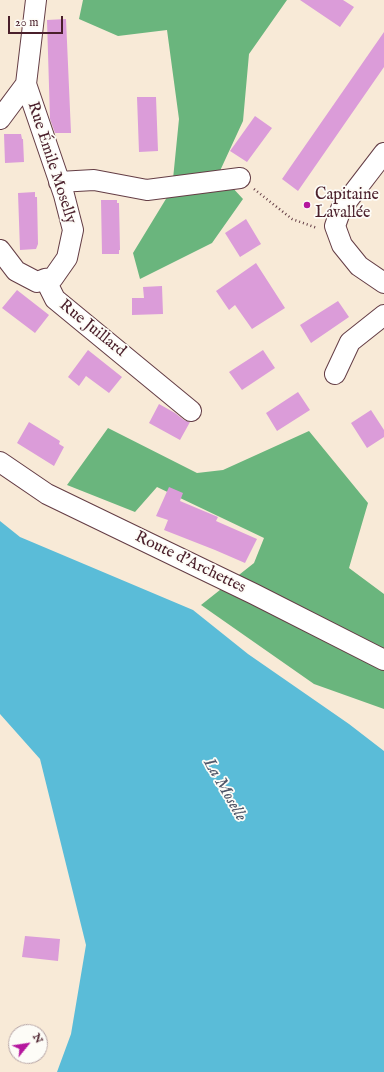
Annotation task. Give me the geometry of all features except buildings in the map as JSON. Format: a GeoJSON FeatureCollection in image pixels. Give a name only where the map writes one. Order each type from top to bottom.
{"type":"FeatureCollection","features":[{"type":"Feature","properties":{"kind":"street","name":"Rue Émile Moselly"},"geometry":{"type":"LineString","coordinates":[[36,0],[26,84],[59,182],[73,230],[67,258],[52,278],[45,279]]}},
{"type":"Feature","properties":{"kind":"street","name":"Rue Émile Moselly"},"geometry":{"type":"LineString","coordinates":[[0,119],[26,84]]}},
{"type":"Feature","properties":{"kind":"street"},"geometry":{"type":"LineString","coordinates":[[384,153],[341,209],[337,231],[342,245],[359,266],[384,283]]}},
{"type":"Feature","properties":{"kind":"street"},"geometry":{"type":"LineString","coordinates":[[59,182],[94,180],[147,190],[240,178]]}},
{"type":"Feature","properties":{"kind":"street"},"geometry":{"type":"LineString","coordinates":[[0,250],[16,271],[37,282],[45,279]]}},
{"type":"Feature","properties":{"kind":"street","name":"Rue Juillard"},"geometry":{"type":"LineString","coordinates":[[45,279],[55,299],[191,411]]}},
{"type":"Feature","properties":{"kind":"street"},"geometry":{"type":"LineString","coordinates":[[335,374],[350,342],[384,316]]}},
{"type":"Feature","properties":{"kind":"street","name":"Route d'Archettes"},"geometry":{"type":"LineString","coordinates":[[0,462],[47,494],[254,594],[384,660]]}},
{"type":"Feature","properties":{"kind":"path"},"geometry":{"type":"LineString","coordinates":[[240,178],[292,219],[337,231]]}},
{"type":"Feature","properties":{"kind":"green space"},"geometry":{"type":"Polygon","coordinates":[[[83,0],[287,0],[249,54],[243,121],[219,173],[243,199],[212,243],[140,279],[133,253],[172,189],[179,119],[167,30],[118,36],[79,19],[83,0]]]}},
{"type":"Feature","properties":{"kind":"green space"},"geometry":{"type":"Polygon","coordinates":[[[108,428],[197,473],[223,470],[309,431],[368,503],[349,568],[384,594],[384,709],[314,684],[201,605],[254,563],[264,538],[157,487],[135,512],[67,485],[108,428]]]}},
{"type":"Feature","properties":{"kind":"water","name":"La Moselle"},"geometry":{"type":"Polygon","coordinates":[[[0,521],[20,537],[193,610],[248,654],[349,724],[384,751],[384,1072],[57,1072],[71,1034],[86,945],[40,759],[0,714],[0,521]]]}},
{"type":"Feature","properties":{"kind":"place","name":"Capitaine Lavallée"},"geometry":{"type":"Point","coordinates":[307,205]}}]}
